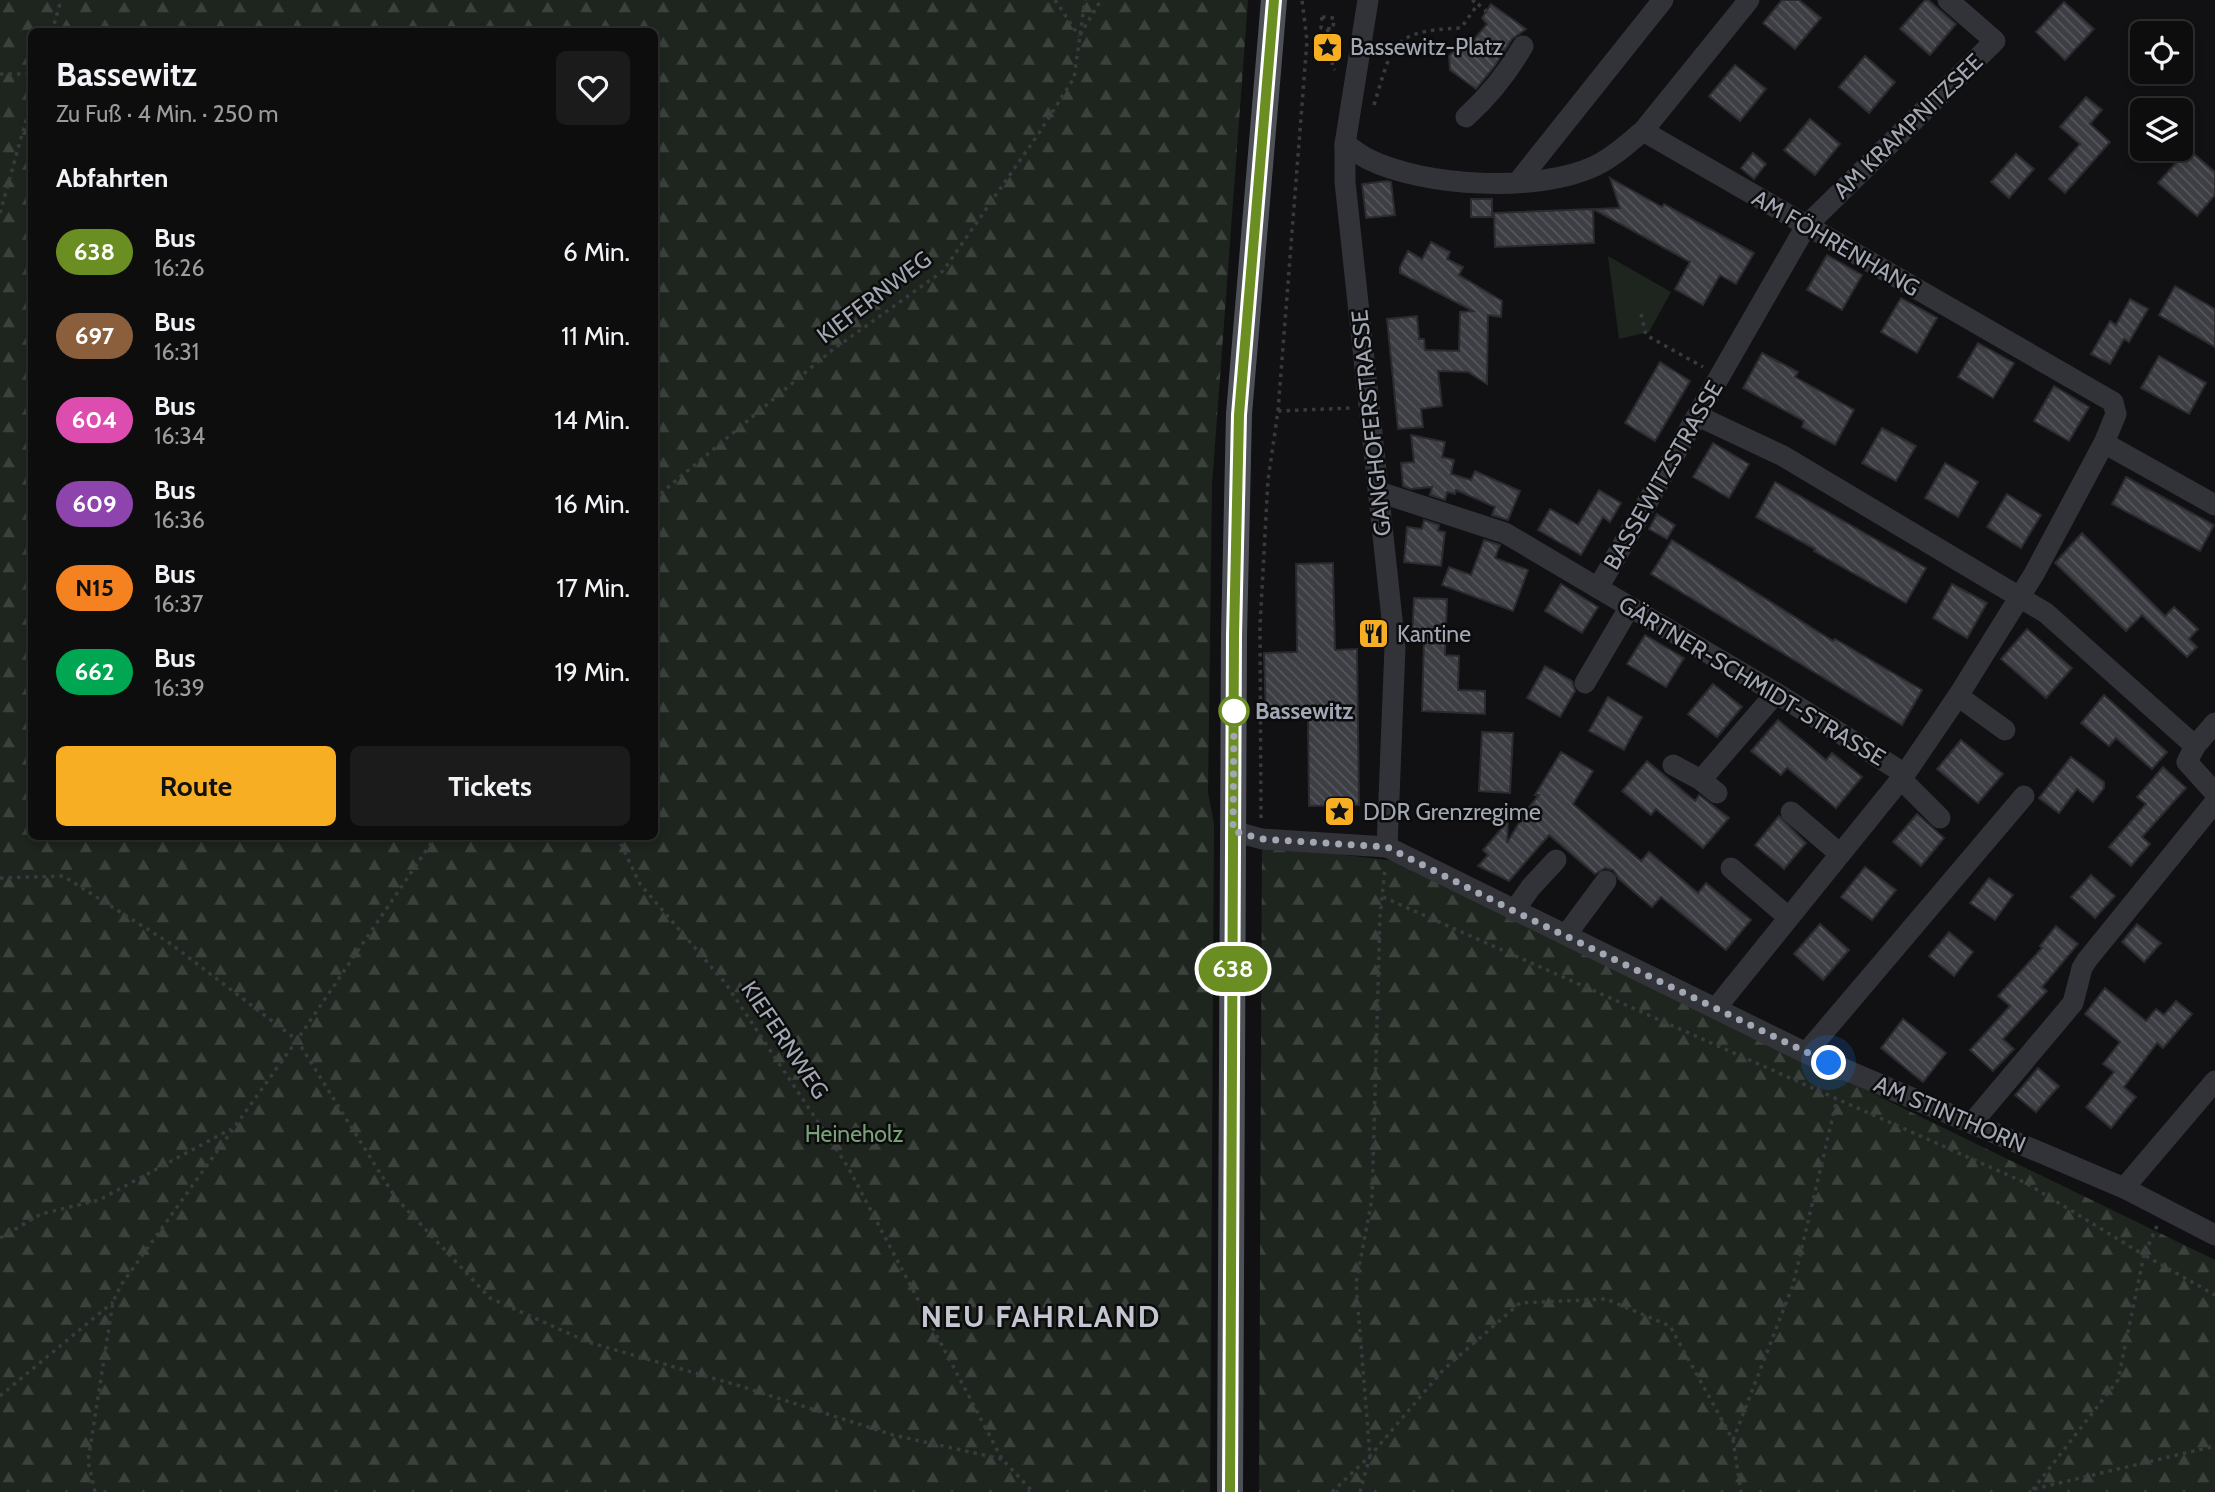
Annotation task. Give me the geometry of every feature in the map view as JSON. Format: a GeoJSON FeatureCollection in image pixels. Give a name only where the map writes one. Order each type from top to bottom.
{"type":"FeatureCollection","features":[{"type":"Feature","properties":{"kind":"main road"},"geometry":{"type":"LineString","coordinates":[[1230,1492],[1233,831],[1239,415],[1274,0]]}},
{"type":"Feature","properties":{"kind":"street","name":"GANGHOFERSTRASSE"},"geometry":{"type":"LineString","coordinates":[[1368,0],[1345,144],[1345,182],[1395,647],[1387,847]]}},
{"type":"Feature","properties":{"kind":"street"},"geometry":{"type":"LineString","coordinates":[[1518,182],[1663,0]]}},
{"type":"Feature","properties":{"kind":"street"},"geometry":{"type":"LineString","coordinates":[[1345,144],[1367,158],[1422,176],[1462,182],[1539,181],[1567,176],[1593,167],[1618,153],[1643,131],[1749,0]]}},
{"type":"Feature","properties":{"kind":"street","name":"AM KRAMPNITZSEE"},"geometry":{"type":"LineString","coordinates":[[1806,226],[1995,41],[1948,0]]}},
{"type":"Feature","properties":{"kind":"street"},"geometry":{"type":"LineString","coordinates":[[1466,117],[1489,96],[1508,73],[1523,46]]}},
{"type":"Feature","properties":{"kind":"street","name":"AM FÖHRENHANG"},"geometry":{"type":"LineString","coordinates":[[1643,131],[2113,402],[2116,415],[2104,443],[2035,575],[2020,597]]}},
{"type":"Feature","properties":{"kind":"street","name":"BASSEWITZSTRASSE"},"geometry":{"type":"LineString","coordinates":[[1379,492],[1505,533],[1598,588],[1806,226]]}},
{"type":"Feature","properties":{"kind":"street"},"geometry":{"type":"LineString","coordinates":[[1698,415],[1783,456],[2046,612],[2114,676],[2195,746]]}},
{"type":"Feature","properties":{"kind":"street"},"geometry":{"type":"LineString","coordinates":[[2104,443],[2215,505]]}},
{"type":"Feature","properties":{"kind":"street","name":"GÄRTNER-SCHMIDT-STRASSE"},"geometry":{"type":"LineString","coordinates":[[1598,588],[1776,692],[1903,777]]}},
{"type":"Feature","properties":{"kind":"street","name":"GÄRTNER-SCHMIDT-STRASSE"},"geometry":{"type":"LineString","coordinates":[[1716,1008],[1903,777],[2020,597]]}},
{"type":"Feature","properties":{"kind":"street"},"geometry":{"type":"LineString","coordinates":[[1585,683],[1629,608]]}},
{"type":"Feature","properties":{"kind":"street"},"geometry":{"type":"LineString","coordinates":[[1673,765],[1709,787],[1776,692]]}},
{"type":"Feature","properties":{"kind":"street"},"geometry":{"type":"LineString","coordinates":[[1958,696],[2005,730]]}},
{"type":"Feature","properties":{"kind":"street"},"geometry":{"type":"LineString","coordinates":[[2215,723],[2195,746],[2187,762],[2215,793]]}},
{"type":"Feature","properties":{"kind":"street"},"geometry":{"type":"LineString","coordinates":[[1903,777],[1940,818]]}},
{"type":"Feature","properties":{"kind":"street"},"geometry":{"type":"LineString","coordinates":[[1806,1053],[2024,796]]}},
{"type":"Feature","properties":{"kind":"street"},"geometry":{"type":"LineString","coordinates":[[1972,1123],[2073,1003],[2082,968],[2087,960],[2215,802]]}},
{"type":"Feature","properties":{"kind":"street"},"geometry":{"type":"LineString","coordinates":[[1791,812],[1840,853]]}},
{"type":"Feature","properties":{"kind":"street","name":"AM STINTHORN"},"geometry":{"type":"LineString","coordinates":[[1233,831],[1262,839],[1387,847],[1806,1053],[2124,1188],[2215,1236]]}},
{"type":"Feature","properties":{"kind":"street"},"geometry":{"type":"LineString","coordinates":[[1514,911],[1531,887],[1556,860]]}},
{"type":"Feature","properties":{"kind":"street"},"geometry":{"type":"LineString","coordinates":[[1731,868],[1788,917]]}},
{"type":"Feature","properties":{"kind":"street"},"geometry":{"type":"LineString","coordinates":[[1566,935],[1606,881]]}},
{"type":"Feature","properties":{"kind":"street"},"geometry":{"type":"LineString","coordinates":[[2124,1188],[2215,1081]]}},
{"type":"Feature","properties":{"kind":"path"},"geometry":{"type":"LineString","coordinates":[[53,28],[61,0]]}},
{"type":"Feature","properties":{"kind":"path"},"geometry":{"type":"LineString","coordinates":[[1055,0],[1079,37],[1101,0]]}},
{"type":"Feature","properties":{"kind":"path","name":"KIEFERNWEG"},"geometry":{"type":"LineString","coordinates":[[658,496],[831,351],[943,271],[1074,78],[1085,0]]}},
{"type":"Feature","properties":{"kind":"path"},"geometry":{"type":"LineString","coordinates":[[1262,839],[1260,626],[1268,480],[1278,411],[1307,41],[1302,0]]}},
{"type":"Feature","properties":{"kind":"path"},"geometry":{"type":"LineString","coordinates":[[1472,0],[1486,12]]}},
{"type":"Feature","properties":{"kind":"path"},"geometry":{"type":"LineString","coordinates":[[1374,105],[1394,46],[1403,38],[1423,31],[1461,28],[1478,4]]}},
{"type":"Feature","properties":{"kind":"path"},"geometry":{"type":"LineString","coordinates":[[1322,17],[1334,18],[1333,29],[1327,29],[1321,28],[1322,17]]}},
{"type":"Feature","properties":{"kind":"path"},"geometry":{"type":"LineString","coordinates":[[1327,29],[1334,48],[1332,66],[1339,74]]}},
{"type":"Feature","properties":{"kind":"path"},"geometry":{"type":"LineString","coordinates":[[0,74],[28,74]]}},
{"type":"Feature","properties":{"kind":"path"},"geometry":{"type":"LineString","coordinates":[[0,213],[28,113]]}},
{"type":"Feature","properties":{"kind":"path"},"geometry":{"type":"LineString","coordinates":[[1641,314],[1646,334],[1720,376]]}},
{"type":"Feature","properties":{"kind":"path"},"geometry":{"type":"LineString","coordinates":[[1278,411],[1369,408]]}},
{"type":"Feature","properties":{"kind":"path"},"geometry":{"type":"LineString","coordinates":[[95,1492],[88,1461],[113,1301],[121,1285],[297,1040],[433,840]]}},
{"type":"Feature","properties":{"kind":"path","name":"KIEFERNWEG"},"geometry":{"type":"LineString","coordinates":[[619,840],[640,884],[726,984],[848,1167],[1002,1459],[1033,1492]]}},
{"type":"Feature","properties":{"kind":"path"},"geometry":{"type":"LineString","coordinates":[[1360,1492],[1370,1456],[1356,1283],[1372,1199],[1380,917],[1387,847]]}},
{"type":"Feature","properties":{"kind":"path"},"geometry":{"type":"LineString","coordinates":[[0,878],[63,876],[171,944],[297,1040],[396,1196],[490,1298],[588,1342],[740,1386],[893,1436],[1002,1459]]}},
{"type":"Feature","properties":{"kind":"path"},"geometry":{"type":"LineString","coordinates":[[1382,897],[2026,1184],[2215,1295]]}},
{"type":"Feature","properties":{"kind":"path"},"geometry":{"type":"LineString","coordinates":[[1733,1440],[1793,1285],[1837,1099]]}},
{"type":"Feature","properties":{"kind":"path"},"geometry":{"type":"LineString","coordinates":[[0,1238],[41,1214],[99,1200],[233,1128]]}},
{"type":"Feature","properties":{"kind":"path"},"geometry":{"type":"LineString","coordinates":[[2032,1490],[2118,1380],[2144,1255],[2166,1209]]}},
{"type":"Feature","properties":{"kind":"path"},"geometry":{"type":"LineString","coordinates":[[1332,1492],[1370,1456],[1443,1370],[1520,1303],[1606,1299],[1670,1326],[1733,1440],[1741,1492]]}},
{"type":"Feature","properties":{"kind":"path"},"geometry":{"type":"LineString","coordinates":[[0,1396],[113,1301]]}},
{"type":"Feature","properties":{"kind":"path"},"geometry":{"type":"LineString","coordinates":[[2032,1490],[2215,1446]]}},
{"type":"Feature","properties":{"kind":"green space","name":"Heineholz"},"geometry":{"type":"Polygon","coordinates":[[[0,0],[1248,0],[1212,485],[1208,793],[1214,824],[1210,1492],[0,1492],[0,0]]]}},
{"type":"Feature","properties":{"kind":"green space"},"geometry":{"type":"Polygon","coordinates":[[[1608,256],[1671,292],[1649,332],[1619,339],[1608,256]]]}},
{"type":"Feature","properties":{"kind":"green space"},"geometry":{"type":"Polygon","coordinates":[[[1262,845],[1395,861],[2215,1260],[2215,1492],[1259,1492],[1262,845]]]}},
{"type":"Feature","properties":{"kind":"building"},"geometry":{"type":"Polygon","coordinates":[[[1782,0],[1799,0],[1821,18],[1795,49],[1763,23],[1782,0]]]}},
{"type":"Feature","properties":{"kind":"building"},"geometry":{"type":"Polygon","coordinates":[[[1925,0],[1956,24],[1930,55],[1900,29],[1925,0]]]}},
{"type":"Feature","properties":{"kind":"building"},"geometry":{"type":"Polygon","coordinates":[[[2064,2],[2094,29],[2065,60],[2036,32],[2064,2]]]}},
{"type":"Feature","properties":{"kind":"building"},"geometry":{"type":"Polygon","coordinates":[[[1491,4],[1526,29],[1512,39],[1476,89],[1450,70],[1449,56],[1460,43],[1472,42],[1487,24],[1482,18],[1491,4]]]}},
{"type":"Feature","properties":{"kind":"building"},"geometry":{"type":"Polygon","coordinates":[[[1865,56],[1895,82],[1869,113],[1839,87],[1865,56]]]}},
{"type":"Feature","properties":{"kind":"building"},"geometry":{"type":"Polygon","coordinates":[[[1735,65],[1766,89],[1740,121],[1709,96],[1735,65]]]}},
{"type":"Feature","properties":{"kind":"building"},"geometry":{"type":"Polygon","coordinates":[[[2086,97],[2102,110],[2090,124],[2110,142],[2065,193],[2049,179],[2080,144],[2060,127],[2086,97]]]}},
{"type":"Feature","properties":{"kind":"building"},"geometry":{"type":"Polygon","coordinates":[[[1810,119],[1840,144],[1815,175],[1784,150],[1810,119]]]}},
{"type":"Feature","properties":{"kind":"building"},"geometry":{"type":"Polygon","coordinates":[[[1753,153],[1766,164],[1754,179],[1741,168],[1753,153]]]}},
{"type":"Feature","properties":{"kind":"building"},"geometry":{"type":"Polygon","coordinates":[[[2193,153],[2215,172],[2215,195],[2197,216],[2158,183],[2177,161],[2193,161],[2193,153]]]}},
{"type":"Feature","properties":{"kind":"building"},"geometry":{"type":"Polygon","coordinates":[[[2016,154],[2034,169],[2009,198],[1991,182],[2016,154]]]}},
{"type":"Feature","properties":{"kind":"building"},"geometry":{"type":"Polygon","coordinates":[[[1610,178],[1754,253],[1736,284],[1720,275],[1703,305],[1675,289],[1690,262],[1593,209],[1620,208],[1610,178]]]}},
{"type":"Feature","properties":{"kind":"building"},"geometry":{"type":"Polygon","coordinates":[[[1391,182],[1395,215],[1366,218],[1362,184],[1391,182]]]}},
{"type":"Feature","properties":{"kind":"building"},"geometry":{"type":"Polygon","coordinates":[[[1471,199],[1492,199],[1492,217],[1471,217],[1471,199]]]}},
{"type":"Feature","properties":{"kind":"building"},"geometry":{"type":"Polygon","coordinates":[[[1593,209],[1594,243],[1495,247],[1494,213],[1593,209]]]}},
{"type":"Feature","properties":{"kind":"building"},"geometry":{"type":"Polygon","coordinates":[[[1431,242],[1450,252],[1447,259],[1463,267],[1459,275],[1502,301],[1501,317],[1488,315],[1487,384],[1468,372],[1438,371],[1442,406],[1421,409],[1423,427],[1398,429],[1387,319],[1417,316],[1419,339],[1424,339],[1425,350],[1459,351],[1460,312],[1473,311],[1400,273],[1408,251],[1422,259],[1431,242]]]}},
{"type":"Feature","properties":{"kind":"building"},"geometry":{"type":"Polygon","coordinates":[[[1827,255],[1862,275],[1842,310],[1807,290],[1827,255]]]}},
{"type":"Feature","properties":{"kind":"building"},"geometry":{"type":"Polygon","coordinates":[[[2175,286],[2215,309],[2215,347],[2159,315],[2175,286]]]}},
{"type":"Feature","properties":{"kind":"building"},"geometry":{"type":"Polygon","coordinates":[[[1901,298],[1937,318],[1917,353],[1881,332],[1901,298]]]}},
{"type":"Feature","properties":{"kind":"building"},"geometry":{"type":"Polygon","coordinates":[[[2130,299],[2148,309],[2129,342],[2124,339],[2110,364],[2091,354],[2110,321],[2116,325],[2130,299]]]}},
{"type":"Feature","properties":{"kind":"building"},"geometry":{"type":"Polygon","coordinates":[[[1978,343],[2014,363],[1993,398],[1958,377],[1978,343]]]}},
{"type":"Feature","properties":{"kind":"building"},"geometry":{"type":"Polygon","coordinates":[[[1762,353],[1798,372],[1795,377],[1854,410],[1835,445],[1802,427],[1804,421],[1743,388],[1762,353]]]}},
{"type":"Feature","properties":{"kind":"building"},"geometry":{"type":"Polygon","coordinates":[[[2159,356],[2206,383],[2189,414],[2141,388],[2159,356]]]}},
{"type":"Feature","properties":{"kind":"building"},"geometry":{"type":"Polygon","coordinates":[[[1660,362],[1690,381],[1655,441],[1625,423],[1660,362]]]}},
{"type":"Feature","properties":{"kind":"building"},"geometry":{"type":"Polygon","coordinates":[[[2054,386],[2089,407],[2069,441],[2034,421],[2054,386]]]}},
{"type":"Feature","properties":{"kind":"building"},"geometry":{"type":"Polygon","coordinates":[[[1882,428],[1916,446],[1896,481],[1862,463],[1882,428]]]}},
{"type":"Feature","properties":{"kind":"building"},"geometry":{"type":"Polygon","coordinates":[[[1411,435],[1445,442],[1442,457],[1454,460],[1451,474],[1471,480],[1475,471],[1520,491],[1508,520],[1492,515],[1495,507],[1456,490],[1455,494],[1447,492],[1445,500],[1430,495],[1432,487],[1411,489],[1403,486],[1401,463],[1414,462],[1411,435]]]}},
{"type":"Feature","properties":{"kind":"building"},"geometry":{"type":"Polygon","coordinates":[[[1713,443],[1749,464],[1729,498],[1693,477],[1713,443]]]}},
{"type":"Feature","properties":{"kind":"building"},"geometry":{"type":"Polygon","coordinates":[[[1945,463],[1978,482],[1958,517],[1925,498],[1945,463]]]}},
{"type":"Feature","properties":{"kind":"building"},"geometry":{"type":"Polygon","coordinates":[[[2126,477],[2214,525],[2200,551],[2112,504],[2126,477]]]}},
{"type":"Feature","properties":{"kind":"building"},"geometry":{"type":"Polygon","coordinates":[[[1775,482],[1926,568],[1906,603],[1756,517],[1775,482]]]}},
{"type":"Feature","properties":{"kind":"building"},"geometry":{"type":"Polygon","coordinates":[[[1599,490],[1621,503],[1610,522],[1603,517],[1581,555],[1538,530],[1550,509],[1578,525],[1599,490]]]}},
{"type":"Feature","properties":{"kind":"building"},"geometry":{"type":"Polygon","coordinates":[[[2007,494],[2041,515],[2021,548],[1987,527],[2007,494]]]}},
{"type":"Feature","properties":{"kind":"building"},"geometry":{"type":"Polygon","coordinates":[[[1657,514],[1675,525],[1667,539],[1649,529],[1657,514]]]}},
{"type":"Feature","properties":{"kind":"building"},"geometry":{"type":"Polygon","coordinates":[[[1424,520],[1439,525],[1438,531],[1445,532],[1441,566],[1404,562],[1407,527],[1422,529],[1424,520]]]}},
{"type":"Feature","properties":{"kind":"building"},"geometry":{"type":"Polygon","coordinates":[[[2082,533],[2165,616],[2174,607],[2198,629],[2189,639],[2197,647],[2187,657],[2142,615],[2126,631],[2055,563],[2082,533]]]}},
{"type":"Feature","properties":{"kind":"building"},"geometry":{"type":"Polygon","coordinates":[[[1484,540],[1500,545],[1495,558],[1528,570],[1513,611],[1442,585],[1449,567],[1471,575],[1484,540]]]}},
{"type":"Feature","properties":{"kind":"building"},"geometry":{"type":"Polygon","coordinates":[[[1672,540],[1833,641],[1835,639],[1922,690],[1902,725],[1651,574],[1672,540]]]}},
{"type":"Feature","properties":{"kind":"building"},"geometry":{"type":"Polygon","coordinates":[[[1333,563],[1335,650],[1357,649],[1359,805],[1309,806],[1308,716],[1266,717],[1264,653],[1297,652],[1296,564],[1333,563]]]}},
{"type":"Feature","properties":{"kind":"building"},"geometry":{"type":"Polygon","coordinates":[[[1561,584],[1598,607],[1582,633],[1545,611],[1561,584]]]}},
{"type":"Feature","properties":{"kind":"building"},"geometry":{"type":"Polygon","coordinates":[[[1952,584],[1987,603],[1967,638],[1933,618],[1952,584]]]}},
{"type":"Feature","properties":{"kind":"building"},"geometry":{"type":"Polygon","coordinates":[[[1414,598],[1447,599],[1445,655],[1459,656],[1458,690],[1485,691],[1485,714],[1422,711],[1424,639],[1412,639],[1414,598]]]}},
{"type":"Feature","properties":{"kind":"building"},"geometry":{"type":"Polygon","coordinates":[[[2027,629],[2072,668],[2046,698],[2001,659],[2027,629]]]}},
{"type":"Feature","properties":{"kind":"building"},"geometry":{"type":"Polygon","coordinates":[[[1645,635],[1684,658],[1666,687],[1627,664],[1645,635]]]}},
{"type":"Feature","properties":{"kind":"building"},"geometry":{"type":"Polygon","coordinates":[[[1545,666],[1572,681],[1575,691],[1560,717],[1527,698],[1545,666]]]}},
{"type":"Feature","properties":{"kind":"building"},"geometry":{"type":"Polygon","coordinates":[[[1713,684],[1742,707],[1717,737],[1688,714],[1713,684]]]}},
{"type":"Feature","properties":{"kind":"building"},"geometry":{"type":"Polygon","coordinates":[[[2104,695],[2167,752],[2152,769],[2116,738],[2109,746],[2081,723],[2104,695]]]}},
{"type":"Feature","properties":{"kind":"building"},"geometry":{"type":"Polygon","coordinates":[[[1608,697],[1642,717],[1624,750],[1589,731],[1608,697]]]}},
{"type":"Feature","properties":{"kind":"building"},"geometry":{"type":"Polygon","coordinates":[[[1778,720],[1826,760],[1832,753],[1862,777],[1836,808],[1787,768],[1781,775],[1751,751],[1778,720]]]}},
{"type":"Feature","properties":{"kind":"building"},"geometry":{"type":"Polygon","coordinates":[[[1482,732],[1513,733],[1510,793],[1479,791],[1482,732]]]}},
{"type":"Feature","properties":{"kind":"building"},"geometry":{"type":"Polygon","coordinates":[[[1961,740],[2003,774],[1978,803],[1937,769],[1961,740]]]}},
{"type":"Feature","properties":{"kind":"building"},"geometry":{"type":"Polygon","coordinates":[[[1561,752],[1593,771],[1573,804],[1641,861],[1649,852],[1698,893],[1706,883],[1751,920],[1726,950],[1661,897],[1652,907],[1619,879],[1613,870],[1605,868],[1595,874],[1549,835],[1509,881],[1478,866],[1488,855],[1483,850],[1508,821],[1507,843],[1539,795],[1535,795],[1561,752]]]}},
{"type":"Feature","properties":{"kind":"building"},"geometry":{"type":"Polygon","coordinates":[[[2071,757],[2104,782],[2104,788],[2093,802],[2077,789],[2059,813],[2039,798],[2071,757]]]}},
{"type":"Feature","properties":{"kind":"building"},"geometry":{"type":"Polygon","coordinates":[[[1647,761],[1695,801],[1699,795],[1729,818],[1703,848],[1656,809],[1651,815],[1622,791],[1647,761]]]}},
{"type":"Feature","properties":{"kind":"building"},"geometry":{"type":"Polygon","coordinates":[[[2163,767],[2186,788],[2142,837],[2150,844],[2131,866],[2109,847],[2146,804],[2137,797],[2163,767]]]}},
{"type":"Feature","properties":{"kind":"building"},"geometry":{"type":"Polygon","coordinates":[[[1917,814],[1944,838],[1921,866],[1893,842],[1917,814]]]}},
{"type":"Feature","properties":{"kind":"building"},"geometry":{"type":"Polygon","coordinates":[[[1779,816],[1806,843],[1784,869],[1755,845],[1779,816]]]}},
{"type":"Feature","properties":{"kind":"building"},"geometry":{"type":"Polygon","coordinates":[[[1865,867],[1896,890],[1872,920],[1841,897],[1865,867]]]}},
{"type":"Feature","properties":{"kind":"building"},"geometry":{"type":"Polygon","coordinates":[[[2091,875],[2115,896],[2095,918],[2071,897],[2091,875]]]}},
{"type":"Feature","properties":{"kind":"building"},"geometry":{"type":"Polygon","coordinates":[[[1989,878],[2013,895],[1995,920],[1970,903],[1989,878]]]}},
{"type":"Feature","properties":{"kind":"building"},"geometry":{"type":"Polygon","coordinates":[[[1820,924],[1849,950],[1823,980],[1794,954],[1820,924]]]}},
{"type":"Feature","properties":{"kind":"building"},"geometry":{"type":"Polygon","coordinates":[[[2137,924],[2161,943],[2144,962],[2122,942],[2137,924]]]}},
{"type":"Feature","properties":{"kind":"building"},"geometry":{"type":"Polygon","coordinates":[[[2056,926],[2078,944],[2042,987],[2047,991],[2003,1039],[2014,1049],[1993,1071],[1970,1050],[2010,1006],[1998,996],[2042,948],[2040,946],[2056,926]]]}},
{"type":"Feature","properties":{"kind":"building"},"geometry":{"type":"Polygon","coordinates":[[[1949,932],[1973,952],[1954,976],[1929,956],[1949,932]]]}},
{"type":"Feature","properties":{"kind":"building"},"geometry":{"type":"Polygon","coordinates":[[[2105,988],[2146,1021],[2156,1009],[2164,1015],[2176,1001],[2192,1014],[2163,1048],[2157,1043],[2124,1087],[2136,1097],[2111,1128],[2086,1107],[2114,1072],[2103,1064],[2120,1042],[2085,1014],[2105,988]]]}},
{"type":"Feature","properties":{"kind":"building"},"geometry":{"type":"Polygon","coordinates":[[[1903,1019],[1946,1053],[1923,1082],[1881,1048],[1903,1019]]]}},
{"type":"Feature","properties":{"kind":"building"},"geometry":{"type":"Polygon","coordinates":[[[2038,1068],[2059,1086],[2036,1112],[2015,1095],[2038,1068]]]}},
{"type":"Feature","properties":{"kind":"bus line","name":"638"},"geometry":{"type":"LineString","coordinates":[[1230,1492],[1234,636],[1239,415],[1274,0]]}},
{"type":"Feature","properties":{"kind":"place","name":"Bassewitz-Platz"},"geometry":{"type":"Point","coordinates":[1327,47]}},
{"type":"Feature","properties":{"kind":"place","name":"Kantine"},"geometry":{"type":"Point","coordinates":[1374,634]}},
{"type":"Feature","properties":{"kind":"place","name":"Bassewitz"},"geometry":{"type":"Point","coordinates":[1234,711]}},
{"type":"Feature","properties":{"kind":"place","name":"DDR Grenzregime"},"geometry":{"type":"Point","coordinates":[1340,812]}},
{"type":"Feature","properties":{"kind":"district","name":"NEU FAHRLAND"},"geometry":{"type":"Point","coordinates":[1041,1316]}},
{"type":"Feature","properties":{"kind":"route"},"geometry":{"type":"LineString","coordinates":[[1234,711],[1233,831],[1262,839],[1387,847],[1829,1063]]}}]}
